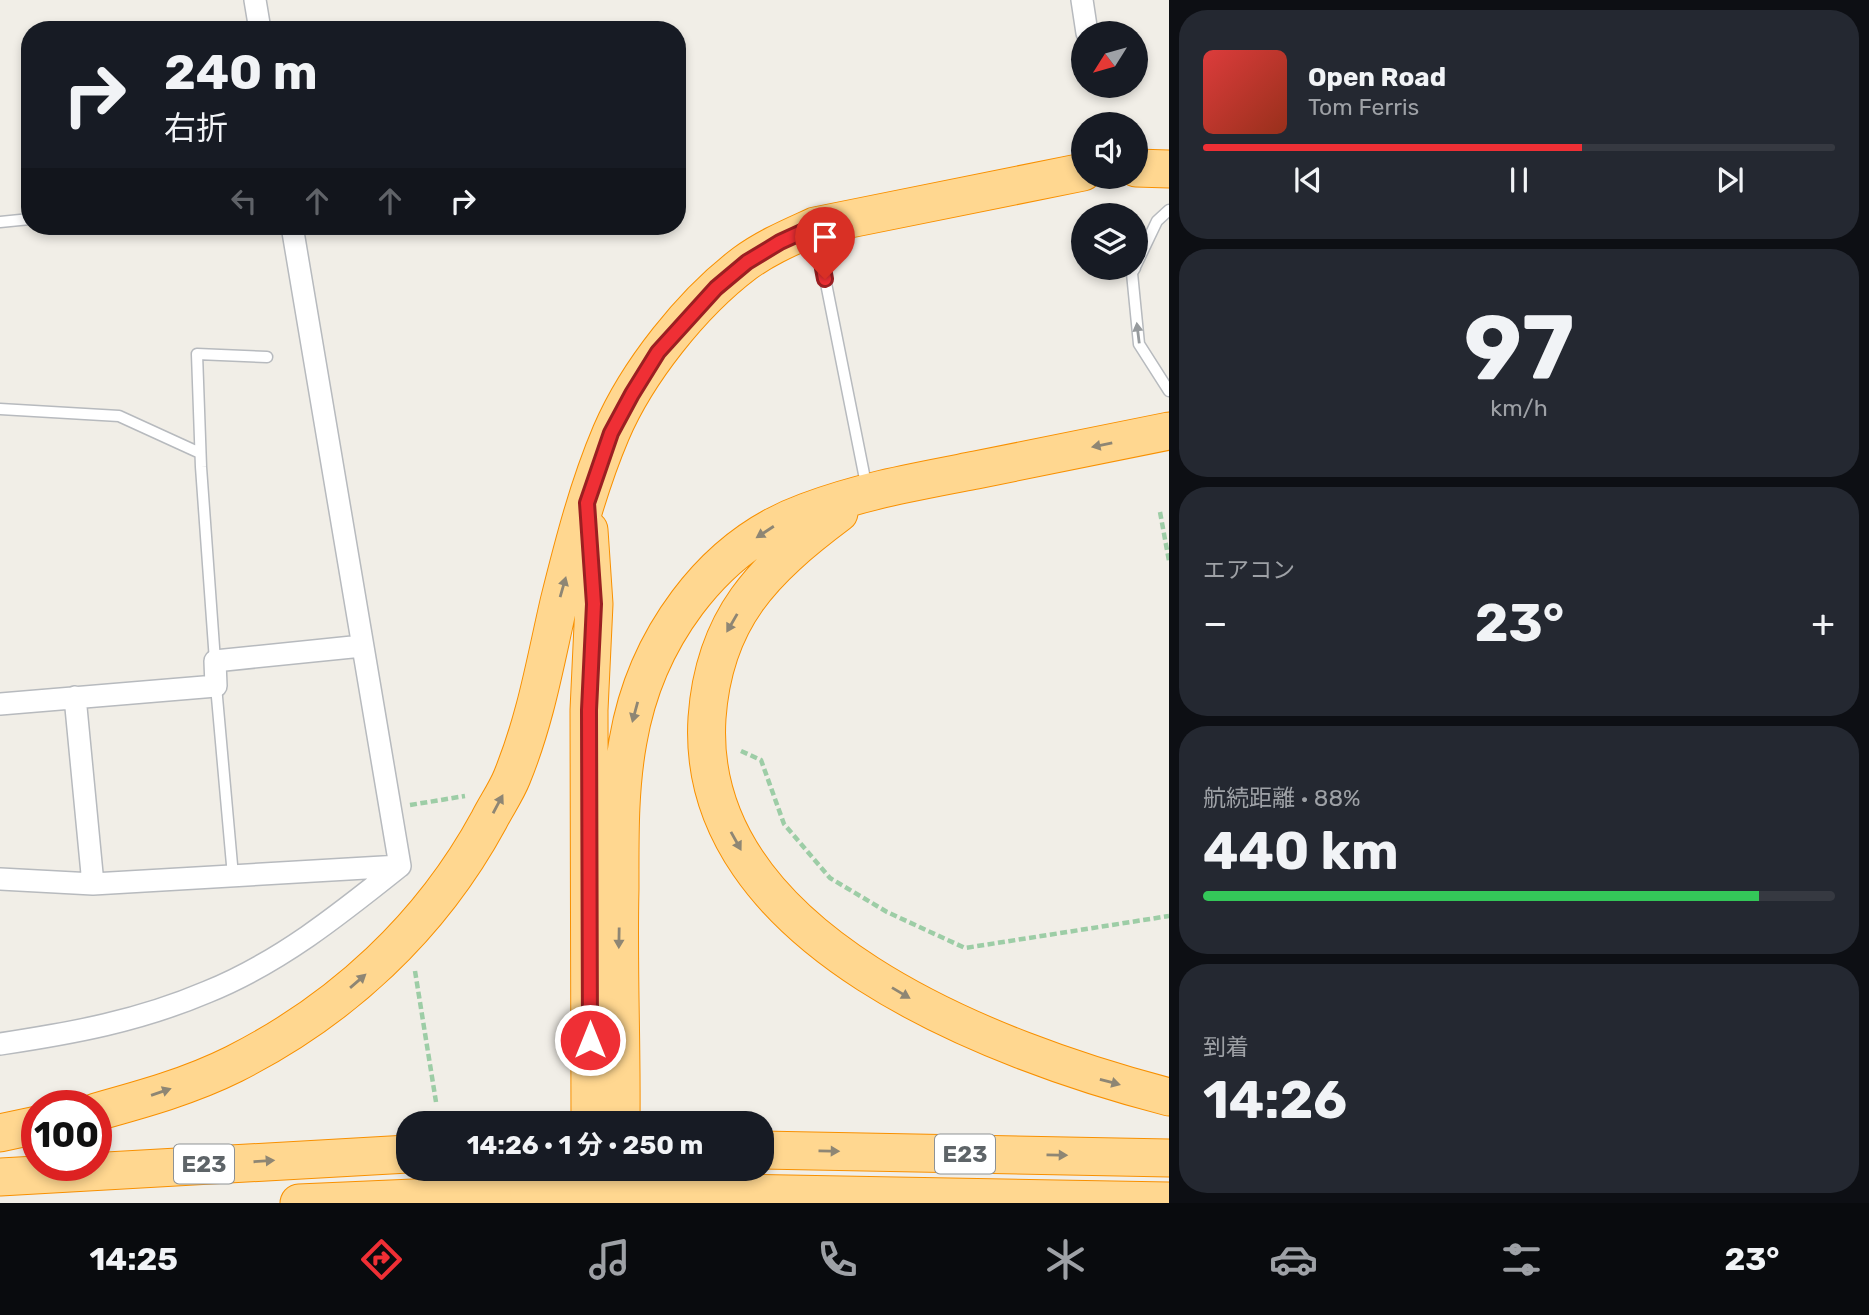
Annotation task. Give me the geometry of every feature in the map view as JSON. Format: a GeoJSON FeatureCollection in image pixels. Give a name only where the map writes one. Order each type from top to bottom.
{"type":"FeatureCollection","features":[{"type":"Feature","properties":{"kind":"highway"},"geometry":{"type":"LineString","coordinates":[[1148,169],[1169,169]]}},
{"type":"Feature","properties":{"kind":"highway"},"geometry":{"type":"LineString","coordinates":[[112,1107],[190,1083],[280,1039],[353,987],[421,921],[475,845],[511,780],[536,708],[559,601],[587,503],[611,433],[658,352],[716,288],[747,262],[780,242],[815,226],[1071,174]]}},
{"type":"Feature","properties":{"kind":"highway"},"geometry":{"type":"LineString","coordinates":[[621,1111],[618,965],[621,820],[628,739],[658,650],[688,601],[708,577],[730,557],[775,526],[804,512],[867,492],[1169,431]]}},
{"type":"Feature","properties":{"kind":"highway"},"geometry":{"type":"LineString","coordinates":[[867,492],[798,544],[769,571],[747,597],[726,634],[709,692],[706,741],[711,777],[735,840],[754,870],[786,910],[824,943],[906,997],[1031,1055],[1101,1079],[1169,1097]]}},
{"type":"Feature","properties":{"kind":"highway"},"geometry":{"type":"LineString","coordinates":[[587,503],[594,604],[589,710],[590,1111]]}},
{"type":"Feature","properties":{"kind":"highway"},"geometry":{"type":"LineString","coordinates":[[0,1133],[21,1128]]}},
{"type":"Feature","properties":{"kind":"highway","name":"E23"},"geometry":{"type":"LineString","coordinates":[[774,1150],[1169,1157]]}},
{"type":"Feature","properties":{"kind":"highway","name":"E23"},"geometry":{"type":"LineString","coordinates":[[0,1177],[396,1154]]}},
{"type":"Feature","properties":{"kind":"highway"},"geometry":{"type":"LineString","coordinates":[[591,1181],[592,1203]]}},
{"type":"Feature","properties":{"kind":"highway"},"geometry":{"type":"LineString","coordinates":[[621,1181],[621,1203]]}},
{"type":"Feature","properties":{"kind":"highway","name":"E23"},"geometry":{"type":"LineString","coordinates":[[299,1203],[529,1193],[685,1192],[1155,1201]]}},
{"type":"Feature","properties":{"kind":"highway"},"geometry":{"type":"LineString","coordinates":[[1096,1203],[1155,1201]]}},
{"type":"Feature","properties":{"kind":"street"},"geometry":{"type":"LineString","coordinates":[[255,0],[258,21]]}},
{"type":"Feature","properties":{"kind":"street"},"geometry":{"type":"LineString","coordinates":[[1082,0],[1085,21]]}},
{"type":"Feature","properties":{"kind":"street"},"geometry":{"type":"LineString","coordinates":[[294,235],[400,866]]}},
{"type":"Feature","properties":{"kind":"street"},"geometry":{"type":"LineString","coordinates":[[0,704],[216,686],[215,661],[362,646]]}},
{"type":"Feature","properties":{"kind":"street"},"geometry":{"type":"LineString","coordinates":[[75,697],[93,884]]}},
{"type":"Feature","properties":{"kind":"street"},"geometry":{"type":"LineString","coordinates":[[0,879],[93,884],[400,866]]}},
{"type":"Feature","properties":{"kind":"street"},"geometry":{"type":"LineString","coordinates":[[0,1044],[87,1030],[139,1017],[209,992],[281,954],[319,930],[400,866]]}},
{"type":"Feature","properties":{"kind":"lane"},"geometry":{"type":"LineString","coordinates":[[1148,239],[1157,221],[1169,210]]}},
{"type":"Feature","properties":{"kind":"lane"},"geometry":{"type":"LineString","coordinates":[[0,222],[21,220]]}},
{"type":"Feature","properties":{"kind":"lane"},"geometry":{"type":"LineString","coordinates":[[815,226],[867,492]]}},
{"type":"Feature","properties":{"kind":"lane"},"geometry":{"type":"LineString","coordinates":[[1133,280],[1139,344],[1169,391]]}},
{"type":"Feature","properties":{"kind":"lane"},"geometry":{"type":"LineString","coordinates":[[215,661],[200,453],[197,354],[267,357]]}},
{"type":"Feature","properties":{"kind":"lane"},"geometry":{"type":"LineString","coordinates":[[0,410],[119,416],[200,453]]}},
{"type":"Feature","properties":{"kind":"lane"},"geometry":{"type":"LineString","coordinates":[[216,686],[233,876]]}},
{"type":"Feature","properties":{"kind":"path"},"geometry":{"type":"LineString","coordinates":[[1160,512],[1169,561]]}},
{"type":"Feature","properties":{"kind":"path"},"geometry":{"type":"LineString","coordinates":[[743,751],[761,760],[784,824],[830,878],[887,912],[965,948],[1169,916]]}},
{"type":"Feature","properties":{"kind":"path"},"geometry":{"type":"LineString","coordinates":[[390,808],[465,796]]}},
{"type":"Feature","properties":{"kind":"path"},"geometry":{"type":"LineString","coordinates":[[414,963],[436,1102]]}},
{"type":"Feature","properties":{"kind":"route"},"geometry":{"type":"LineString","coordinates":[[590,1040],[589,710],[594,604],[587,503],[611,433],[632,394],[658,352],[716,288],[747,262],[780,242],[815,226],[825,279]]}}]}
